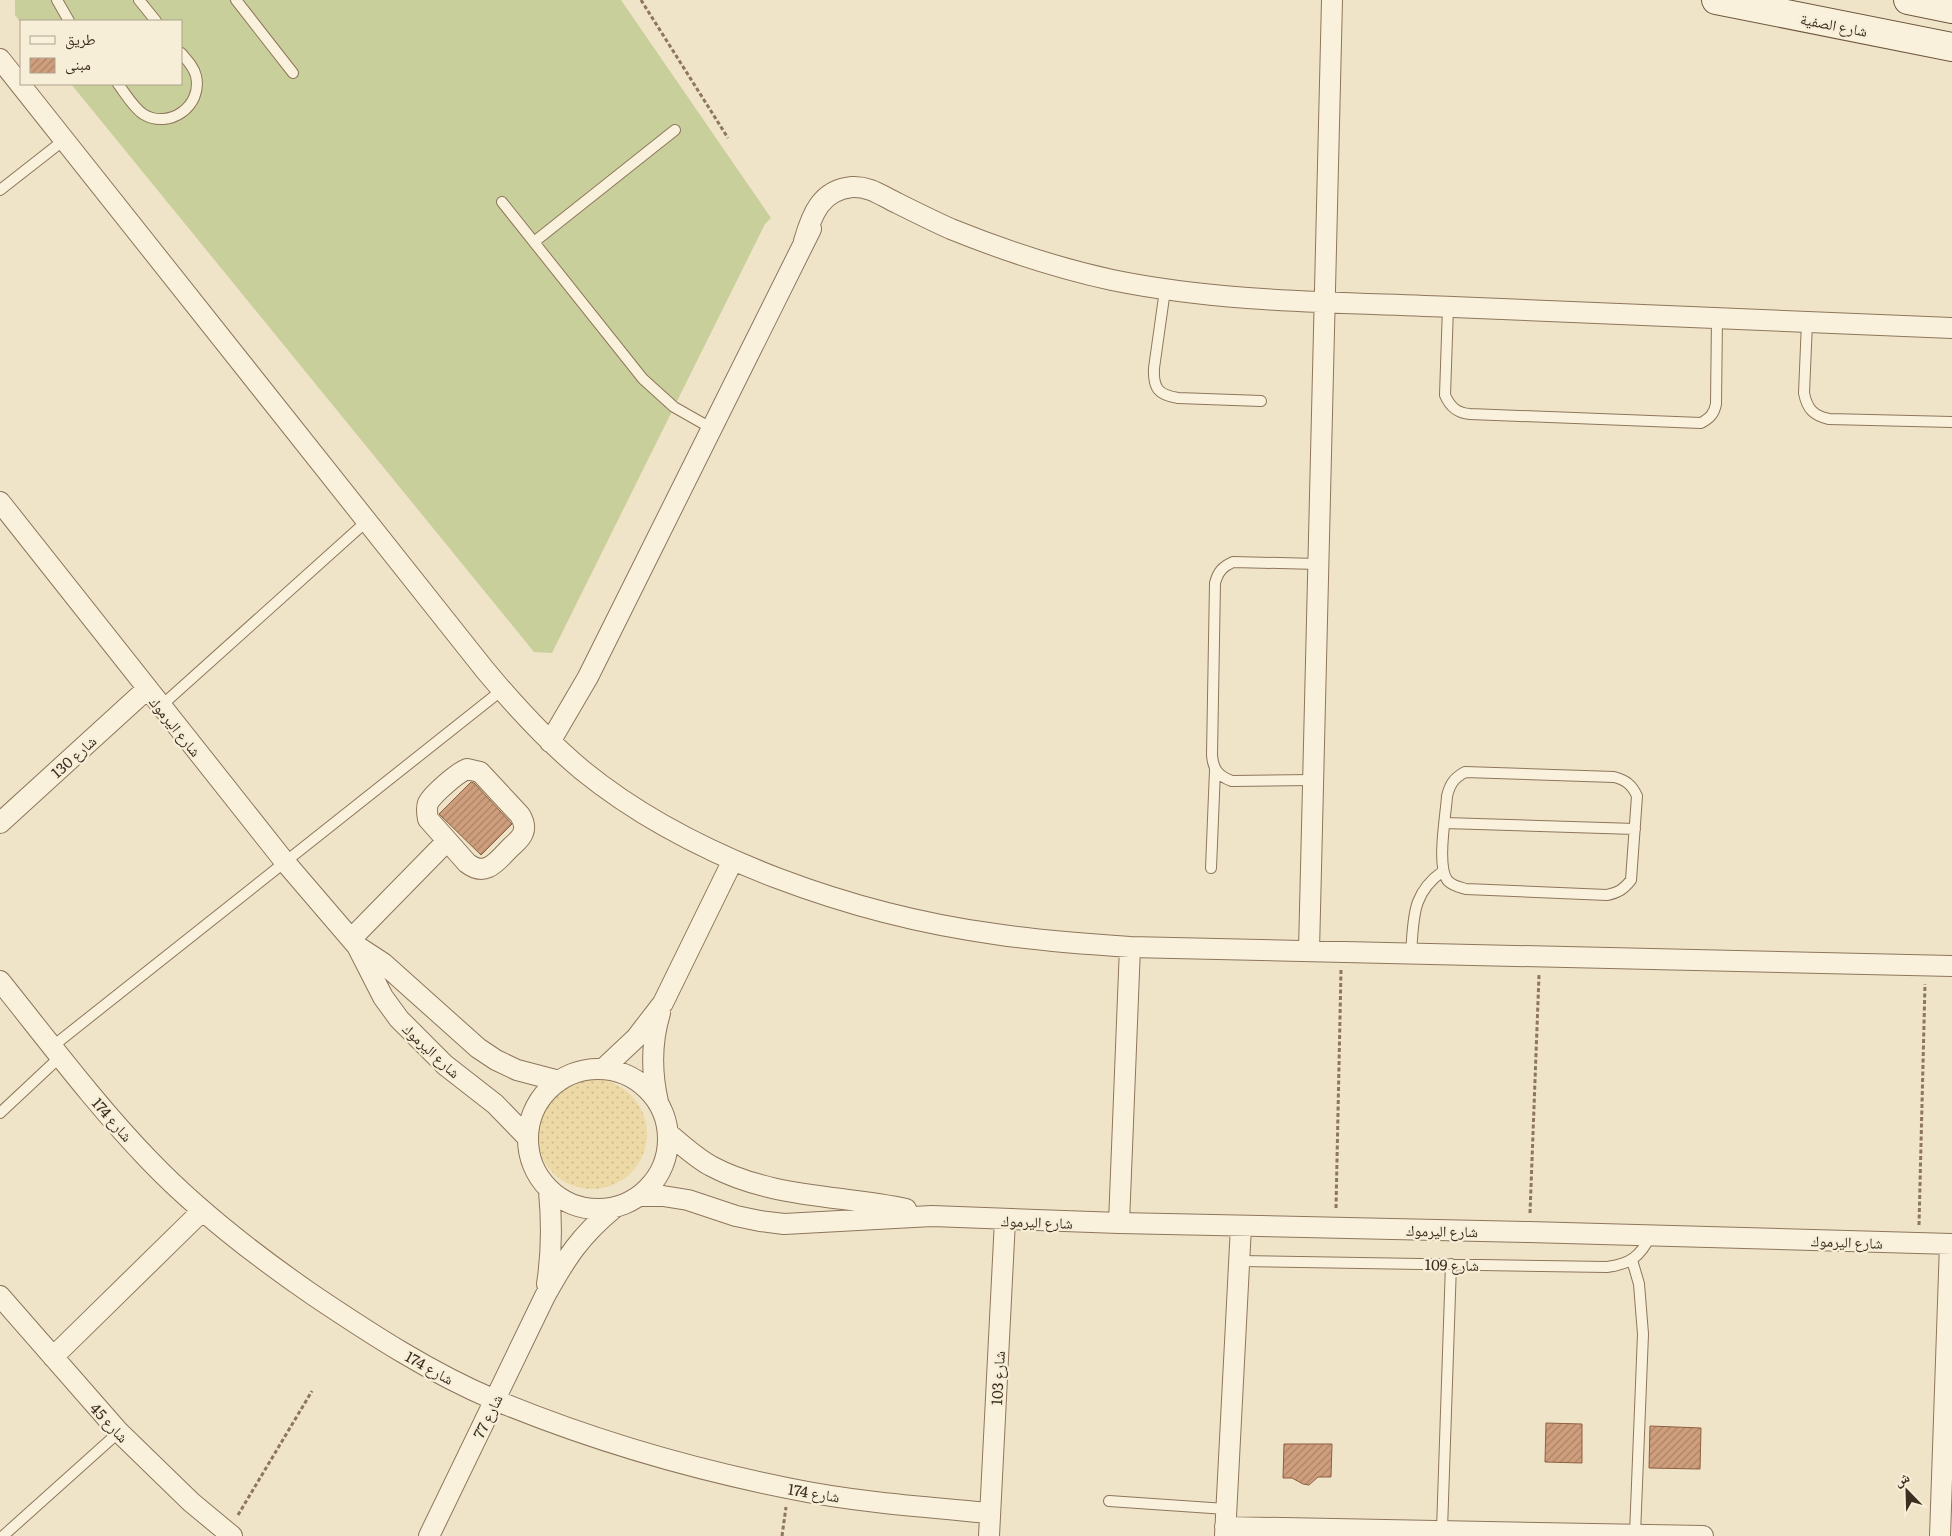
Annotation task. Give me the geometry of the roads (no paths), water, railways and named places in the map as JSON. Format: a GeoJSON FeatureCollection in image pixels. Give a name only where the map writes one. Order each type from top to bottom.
{"type":"FeatureCollection","features":[{"type":"Feature","properties":{"kind":"main road","name":"شارع الصفية"},"geometry":{"type":"LineString","coordinates":[[1716,0],[1952,47]]}},
{"type":"Feature","properties":{"kind":"main road"},"geometry":{"type":"LineString","coordinates":[[1908,0],[1952,9]]}},
{"type":"Feature","properties":{"kind":"street"},"geometry":{"type":"LineString","coordinates":[[1309,951],[1332,0]]}},
{"type":"Feature","properties":{"kind":"street"},"geometry":{"type":"LineString","coordinates":[[0,59],[20,84]]}},
{"type":"Feature","properties":{"kind":"street"},"geometry":{"type":"LineString","coordinates":[[21,85],[502,690],[550,742],[584,771],[656,821],[733,860],[861,906],[927,922],[994,934],[1061,942],[1130,947],[1952,966]]}},
{"type":"Feature","properties":{"kind":"street"},"geometry":{"type":"LineString","coordinates":[[550,742],[588,676],[804,241],[814,212],[830,194],[842,189],[854,187],[872,190],[948,227],[1000,248],[1091,274],[1164,290],[1326,302],[1952,328]]}},
{"type":"Feature","properties":{"kind":"street","name":"شارع اليرموك"},"geometry":{"type":"LineString","coordinates":[[1,504],[285,862],[354,943],[383,997],[399,1019],[445,1066],[495,1104],[527,1138]]}},
{"type":"Feature","properties":{"kind":"street","name":"شارع 130"},"geometry":{"type":"LineString","coordinates":[[0,823],[147,689]]}},
{"type":"Feature","properties":{"kind":"street"},"geometry":{"type":"LineString","coordinates":[[467,769],[480,772],[523,820],[523,834],[488,868],[473,868],[447,840],[428,819],[426,812],[428,804],[460,772],[467,769]]}},
{"type":"Feature","properties":{"kind":"street"},"geometry":{"type":"LineString","coordinates":[[354,943],[447,840]]}},
{"type":"Feature","properties":{"kind":"street"},"geometry":{"type":"LineString","coordinates":[[658,1102],[653,1077],[652,1052],[656,1027],[663,1003],[733,860]]}},
{"type":"Feature","properties":{"kind":"street","name":"شارع اليرموك"},"geometry":{"type":"LineString","coordinates":[[354,943],[389,968],[478,1048],[496,1060],[524,1072],[559,1080]]}},
{"type":"Feature","properties":{"kind":"street"},"geometry":{"type":"LineString","coordinates":[[1119,1223],[1130,947]]}},
{"type":"Feature","properties":{"kind":"street","name":"شارع 174"},"geometry":{"type":"LineString","coordinates":[[0,982],[103,1110],[151,1162],[202,1211],[268,1264],[412,1358],[495,1400],[639,1451],[788,1489],[904,1505],[990,1513]]}},
{"type":"Feature","properties":{"kind":"street"},"geometry":{"type":"LineString","coordinates":[[603,1069],[636,1038],[663,1003]]}},
{"type":"Feature","properties":{"kind":"street"},"geometry":{"type":"LineString","coordinates":[[603,1069],[620,1072],[648,1089],[658,1102],[665,1117],[668,1148],[665,1162],[654,1181],[639,1196],[627,1204],[596,1210],[579,1207],[563,1201],[549,1190],[537,1175],[529,1157],[527,1138],[530,1121],[536,1105],[546,1091],[559,1080],[573,1073],[603,1069]]}},
{"type":"Feature","properties":{"kind":"street","name":"شارع اليرموك"},"geometry":{"type":"LineString","coordinates":[[668,1133],[687,1150],[711,1166],[736,1177],[812,1196],[878,1204],[932,1216]]}},
{"type":"Feature","properties":{"kind":"street","name":"شارع 77"},"geometry":{"type":"LineString","coordinates":[[545,1296],[552,1242],[549,1190]]}},
{"type":"Feature","properties":{"kind":"street","name":"شارع اليرموك"},"geometry":{"type":"LineString","coordinates":[[639,1196],[663,1196],[688,1200],[713,1206],[736,1216],[784,1224],[932,1216],[1005,1220],[1951,1244]]}},
{"type":"Feature","properties":{"kind":"street","name":"شارع 77"},"geometry":{"type":"LineString","coordinates":[[429,1536],[545,1296],[574,1247],[592,1226],[614,1208]]}},
{"type":"Feature","properties":{"kind":"street"},"geometry":{"type":"LineString","coordinates":[[53,1357],[202,1211]]}},
{"type":"Feature","properties":{"kind":"street","name":"شارع 103"},"geometry":{"type":"LineString","coordinates":[[989,1536],[1005,1220]]}},
{"type":"Feature","properties":{"kind":"street"},"geometry":{"type":"LineString","coordinates":[[1241,1226],[1225,1524],[1453,1532],[1703,1536]]}},
{"type":"Feature","properties":{"kind":"street"},"geometry":{"type":"LineString","coordinates":[[1940,1536],[1951,1244]]}},
{"type":"Feature","properties":{"kind":"street","name":"شارع 45"},"geometry":{"type":"LineString","coordinates":[[0,1296],[119,1432],[154,1468],[230,1535]]}},
{"type":"Feature","properties":{"kind":"lane"},"geometry":{"type":"LineString","coordinates":[[57,0],[68,20]]}},
{"type":"Feature","properties":{"kind":"lane"},"geometry":{"type":"LineString","coordinates":[[139,0],[155,20]]}},
{"type":"Feature","properties":{"kind":"lane"},"geometry":{"type":"LineString","coordinates":[[236,0],[293,73]]}},
{"type":"Feature","properties":{"kind":"lane"},"geometry":{"type":"LineString","coordinates":[[119,85],[142,113],[155,119],[169,118],[182,113],[192,103],[196,90],[196,76],[182,54]]}},
{"type":"Feature","properties":{"kind":"lane"},"geometry":{"type":"LineString","coordinates":[[534,242],[675,130]]}},
{"type":"Feature","properties":{"kind":"lane"},"geometry":{"type":"LineString","coordinates":[[0,190],[64,140]]}},
{"type":"Feature","properties":{"kind":"lane"},"geometry":{"type":"LineString","coordinates":[[502,202],[643,379],[674,407],[711,428]]}},
{"type":"Feature","properties":{"kind":"lane"},"geometry":{"type":"LineString","coordinates":[[1164,290],[1153,379],[1158,390],[1166,396],[1178,398],[1261,400]]}},
{"type":"Feature","properties":{"kind":"lane"},"geometry":{"type":"LineString","coordinates":[[1448,307],[1445,395],[1448,403],[1454,409],[1470,414],[1701,423],[1709,419],[1714,412],[1716,404],[1717,318]]}},
{"type":"Feature","properties":{"kind":"lane"},"geometry":{"type":"LineString","coordinates":[[1807,322],[1804,394],[1806,403],[1811,411],[1819,417],[1829,419],[1952,422]]}},
{"type":"Feature","properties":{"kind":"lane"},"geometry":{"type":"LineString","coordinates":[[161,706],[367,521]]}},
{"type":"Feature","properties":{"kind":"lane"},"geometry":{"type":"LineString","coordinates":[[1211,868],[1215,770],[1212,755],[1215,583],[1217,574],[1224,566],[1233,562],[1318,564]]}},
{"type":"Feature","properties":{"kind":"lane"},"geometry":{"type":"LineString","coordinates":[[0,1113],[57,1051],[285,862],[502,690]]}},
{"type":"Feature","properties":{"kind":"lane"},"geometry":{"type":"LineString","coordinates":[[1215,770],[1222,777],[1232,781],[1312,780]]}},
{"type":"Feature","properties":{"kind":"lane"},"geometry":{"type":"LineString","coordinates":[[1465,772],[1614,777],[1624,780],[1632,787],[1637,796],[1631,880],[1625,888],[1617,893],[1607,895],[1456,886],[1448,880],[1443,871],[1445,823],[1449,786],[1456,777],[1465,772]]}},
{"type":"Feature","properties":{"kind":"lane"},"geometry":{"type":"LineString","coordinates":[[1445,823],[1635,829]]}},
{"type":"Feature","properties":{"kind":"lane"},"geometry":{"type":"LineString","coordinates":[[1410,953],[1414,910],[1418,898],[1433,878],[1443,871]]}},
{"type":"Feature","properties":{"kind":"lane"},"geometry":{"type":"LineString","coordinates":[[1635,1534],[1643,1334],[1639,1284],[1632,1260],[1644,1249],[1651,1235]]}},
{"type":"Feature","properties":{"kind":"lane","name":"شارع 109"},"geometry":{"type":"LineString","coordinates":[[1240,1261],[1607,1267],[1620,1265],[1632,1260]]}},
{"type":"Feature","properties":{"kind":"lane"},"geometry":{"type":"LineString","coordinates":[[1451,1264],[1453,1532]]}},
{"type":"Feature","properties":{"kind":"lane"},"geometry":{"type":"LineString","coordinates":[[3,1536],[119,1432]]}},
{"type":"Feature","properties":{"kind":"lane"},"geometry":{"type":"LineString","coordinates":[[1109,1501],[1225,1524]]}}]}
